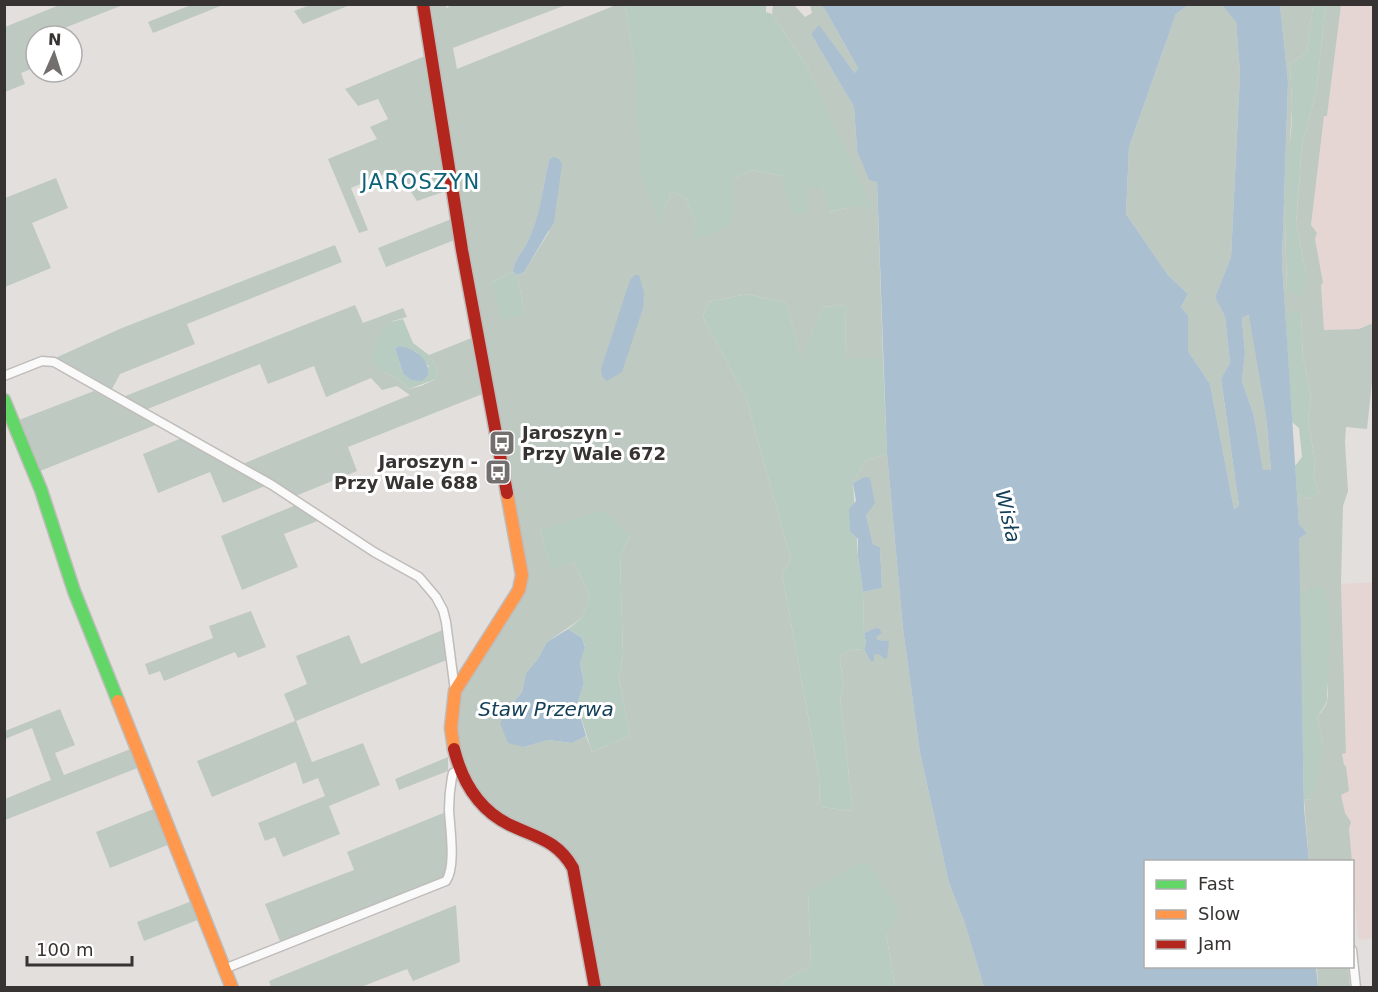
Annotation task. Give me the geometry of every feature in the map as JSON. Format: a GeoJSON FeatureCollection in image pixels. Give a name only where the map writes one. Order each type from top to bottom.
{"type":"FeatureCollection","features":[{"type":"Feature","properties":{"kind":"street"},"geometry":{"type":"LineString","coordinates":[[423,4],[426,35],[460,239],[522,574],[519,590],[455,691],[450,708],[453,752],[466,785],[489,813],[550,843],[564,853],[573,868],[595,987]]}},
{"type":"Feature","properties":{"kind":"street"},"geometry":{"type":"LineString","coordinates":[[4,376],[42,361],[54,362],[272,485],[374,552],[419,577],[436,597],[446,622],[455,691]]}},
{"type":"Feature","properties":{"kind":"street"},"geometry":{"type":"LineString","coordinates":[[4,400],[41,490],[74,591],[232,987]]}},
{"type":"Feature","properties":{"kind":"street"},"geometry":{"type":"LineString","coordinates":[[224,969],[446,881],[451,867],[449,808],[452,777],[453,773],[459,770]]}},
{"type":"Feature","properties":{"kind":"street"},"geometry":{"type":"LineString","coordinates":[[1354,962],[1356,987]]}},
{"type":"Feature","properties":{"kind":"shaded area"},"geometry":{"type":"Polygon","coordinates":[[[62,4],[123,5],[75,24],[24,24],[24,72],[21,73],[25,84],[5,92],[5,27],[62,4]]]}},
{"type":"Feature","properties":{"kind":"shaded area"},"geometry":{"type":"Polygon","coordinates":[[[454,4],[566,5],[453,48],[457,69],[616,5],[625,5],[660,223],[671,191],[686,198],[695,221],[696,241],[733,179],[752,170],[781,176],[807,187],[822,187],[830,212],[850,207],[871,207],[807,66],[772,14],[773,5],[794,5],[805,17],[812,13],[810,5],[824,8],[858,68],[856,74],[819,26],[811,34],[854,107],[857,150],[877,182],[883,358],[845,358],[846,305],[823,307],[801,359],[787,303],[748,294],[708,302],[703,317],[746,398],[791,560],[782,574],[819,776],[820,807],[853,811],[840,698],[843,687],[840,658],[846,652],[864,649],[870,661],[874,655],[879,653],[883,658],[889,642],[878,640],[876,637],[879,627],[864,633],[863,592],[882,588],[880,547],[873,544],[866,515],[864,477],[853,483],[865,461],[887,454],[903,629],[920,753],[949,883],[964,921],[984,987],[895,987],[886,933],[808,892],[811,965],[781,983],[782,987],[599,987],[576,866],[499,814],[481,799],[467,776],[454,730],[458,694],[521,592],[426,5],[446,5],[446,8],[454,4]],[[549,160],[538,213],[527,243],[516,261],[513,272],[492,282],[525,314],[517,275],[524,272],[549,232],[549,160]],[[540,530],[551,569],[574,562],[590,596],[582,618],[547,642],[537,660],[526,673],[522,692],[508,708],[524,747],[548,740],[572,743],[586,736],[592,752],[630,736],[619,678],[623,654],[620,556],[630,536],[540,530]]]}},
{"type":"Feature","properties":{"kind":"shaded area"},"geometry":{"type":"Polygon","coordinates":[[[191,5],[223,5],[153,33],[148,22],[191,5]]]}},
{"type":"Feature","properties":{"kind":"shaded area"},"geometry":{"type":"Polygon","coordinates":[[[310,5],[350,5],[303,24],[294,11],[310,5]]]}},
{"type":"Feature","properties":{"kind":"shaded area"},"geometry":{"type":"Polygon","coordinates":[[[1188,5],[1222,5],[1236,21],[1240,73],[1231,257],[1215,297],[1225,317],[1230,363],[1221,380],[1239,506],[1234,509],[1210,384],[1188,351],[1188,315],[1181,307],[1188,294],[1168,275],[1126,214],[1129,147],[1176,14],[1188,5]]]}},
{"type":"Feature","properties":{"kind":"shaded area"},"geometry":{"type":"Polygon","coordinates":[[[1280,5],[1313,5],[1307,52],[1290,64],[1292,107],[1285,220],[1287,293],[1306,272],[1296,224],[1302,146],[1316,92],[1326,5],[1341,5],[1327,116],[1324,116],[1311,225],[1317,233],[1315,239],[1323,283],[1321,285],[1324,330],[1359,329],[1373,323],[1373,373],[1367,429],[1346,427],[1345,442],[1348,491],[1343,506],[1341,584],[1346,753],[1342,754],[1349,791],[1341,795],[1345,813],[1351,822],[1349,829],[1352,860],[1309,860],[1304,799],[1310,800],[1323,744],[1317,717],[1326,705],[1328,691],[1324,662],[1307,589],[1299,595],[1299,539],[1307,533],[1299,524],[1297,494],[1308,499],[1319,493],[1314,476],[1315,461],[1308,419],[1311,395],[1303,358],[1301,313],[1285,311],[1282,262],[1288,81],[1280,5]]]}},
{"type":"Feature","properties":{"kind":"shaded area"},"geometry":{"type":"Polygon","coordinates":[[[1341,5],[1373,5],[1373,323],[1359,329],[1324,330],[1322,283],[1315,239],[1317,233],[1311,225],[1324,116],[1327,116],[1341,5]]]}},
{"type":"Feature","properties":{"kind":"shaded area"},"geometry":{"type":"Polygon","coordinates":[[[425,56],[449,190],[417,201],[396,169],[351,188],[368,230],[359,233],[328,159],[377,139],[370,127],[388,119],[378,99],[358,106],[345,89],[425,56]]]}},
{"type":"Feature","properties":{"kind":"shaded area"},"geometry":{"type":"Polygon","coordinates":[[[56,178],[68,208],[32,223],[51,268],[5,287],[5,198],[56,178]]]}},
{"type":"Feature","properties":{"kind":"shaded area"},"geometry":{"type":"Polygon","coordinates":[[[454,218],[457,239],[386,267],[378,248],[454,218]]]}},
{"type":"Feature","properties":{"kind":"shaded area"},"geometry":{"type":"Polygon","coordinates":[[[335,245],[342,262],[187,324],[195,344],[120,374],[111,391],[53,359],[122,328],[335,245]]]}},
{"type":"Feature","properties":{"kind":"shaded area"},"geometry":{"type":"Polygon","coordinates":[[[355,305],[363,323],[403,308],[407,317],[393,321],[384,373],[397,378],[409,389],[436,379],[438,369],[429,355],[474,337],[485,393],[348,447],[357,471],[293,497],[240,465],[410,395],[397,386],[382,390],[371,378],[326,397],[314,366],[268,384],[260,364],[145,410],[123,397],[355,305]]]}},
{"type":"Feature","properties":{"kind":"shaded area"},"geometry":{"type":"Polygon","coordinates":[[[1250,315],[1266,416],[1271,470],[1263,471],[1254,416],[1242,381],[1245,353],[1242,318],[1250,315]]]}},
{"type":"Feature","properties":{"kind":"shaded area"},"geometry":{"type":"Polygon","coordinates":[[[94,391],[158,424],[40,471],[19,420],[94,391]]]}},
{"type":"Feature","properties":{"kind":"shaded area"},"geometry":{"type":"Polygon","coordinates":[[[184,437],[265,486],[223,503],[210,472],[158,493],[143,454],[184,437]]]}},
{"type":"Feature","properties":{"kind":"shaded area"},"geometry":{"type":"Polygon","coordinates":[[[296,505],[320,520],[284,534],[298,567],[242,590],[221,536],[296,505]]]}},
{"type":"Feature","properties":{"kind":"shaded area"},"geometry":{"type":"Polygon","coordinates":[[[1373,582],[1373,939],[1361,940],[1358,938],[1354,860],[1352,860],[1349,829],[1351,822],[1345,813],[1340,795],[1344,765],[1342,753],[1346,752],[1341,584],[1373,582]]]}},
{"type":"Feature","properties":{"kind":"shaded area"},"geometry":{"type":"Polygon","coordinates":[[[251,611],[266,647],[238,658],[235,652],[164,681],[160,671],[149,675],[145,664],[213,638],[209,626],[251,611]]]}},
{"type":"Feature","properties":{"kind":"shaded area"},"geometry":{"type":"Polygon","coordinates":[[[445,629],[449,659],[296,721],[312,762],[363,743],[380,785],[329,806],[340,834],[283,857],[275,837],[265,841],[258,823],[325,796],[318,778],[303,784],[296,762],[212,797],[197,761],[295,721],[284,694],[307,684],[296,656],[349,635],[361,664],[445,629]]]}},
{"type":"Feature","properties":{"kind":"shaded area"},"geometry":{"type":"Polygon","coordinates":[[[60,709],[75,745],[55,753],[64,775],[133,748],[140,767],[5,820],[5,799],[51,780],[32,728],[5,739],[5,731],[60,709]]]}},
{"type":"Feature","properties":{"kind":"shaded area"},"geometry":{"type":"Polygon","coordinates":[[[448,757],[448,771],[399,790],[395,779],[448,757]]]}},
{"type":"Feature","properties":{"kind":"shaded area"},"geometry":{"type":"Polygon","coordinates":[[[156,808],[170,844],[110,868],[96,832],[156,808]]]}},
{"type":"Feature","properties":{"kind":"shaded area"},"geometry":{"type":"Polygon","coordinates":[[[446,812],[448,871],[440,881],[281,944],[265,904],[354,870],[347,852],[446,812]]]}},
{"type":"Feature","properties":{"kind":"shaded area"},"geometry":{"type":"Polygon","coordinates":[[[192,901],[200,919],[144,941],[137,922],[192,901]]]}},
{"type":"Feature","properties":{"kind":"shaded area"},"geometry":{"type":"Polygon","coordinates":[[[456,905],[460,962],[413,981],[407,969],[361,987],[271,987],[269,981],[456,905]]]}},
{"type":"Feature","properties":{"kind":"shaded area"},"geometry":{"type":"Polygon","coordinates":[[[1317,968],[1348,968],[1350,987],[1318,987],[1317,968]]]}},
{"type":"Feature","properties":{"kind":"green space"},"geometry":{"type":"Polygon","coordinates":[[[625,5],[766,5],[766,12],[772,14],[807,66],[872,207],[850,207],[829,212],[822,187],[807,187],[807,214],[793,214],[781,176],[752,170],[733,179],[732,223],[695,241],[695,221],[686,198],[671,191],[660,224],[641,178],[635,69],[625,5]]]}},
{"type":"Feature","properties":{"kind":"green space"},"geometry":{"type":"Polygon","coordinates":[[[1313,5],[1326,5],[1316,92],[1302,146],[1299,184],[1296,224],[1306,272],[1304,297],[1287,293],[1285,220],[1287,155],[1292,121],[1290,64],[1307,52],[1313,5]]]}},
{"type":"Feature","properties":{"kind":"green space"},"geometry":{"type":"Polygon","coordinates":[[[513,272],[517,275],[525,314],[501,320],[492,282],[513,272]]]}},
{"type":"Feature","properties":{"kind":"green space"},"geometry":{"type":"Polygon","coordinates":[[[748,294],[787,303],[801,358],[823,307],[846,305],[845,358],[883,358],[887,454],[865,461],[853,483],[866,643],[864,649],[846,652],[840,658],[843,688],[840,698],[853,811],[820,807],[819,776],[782,574],[791,560],[746,398],[703,317],[708,302],[748,294]]]}},
{"type":"Feature","properties":{"kind":"green space"},"geometry":{"type":"Polygon","coordinates":[[[1285,311],[1301,312],[1303,358],[1311,395],[1308,419],[1315,461],[1314,476],[1319,493],[1308,499],[1297,494],[1295,466],[1302,457],[1299,428],[1292,422],[1285,311]]]}},
{"type":"Feature","properties":{"kind":"green space"},"geometry":{"type":"Polygon","coordinates":[[[403,319],[413,343],[429,355],[438,369],[436,379],[409,389],[397,378],[384,373],[371,361],[384,329],[395,321],[403,319]],[[398,346],[395,349],[403,373],[429,367],[416,352],[398,346]]]}},
{"type":"Feature","properties":{"kind":"green space"},"geometry":{"type":"Polygon","coordinates":[[[604,510],[630,536],[620,556],[623,654],[619,678],[630,736],[592,752],[577,705],[584,683],[580,663],[585,646],[582,638],[568,629],[582,618],[590,596],[574,562],[551,570],[540,530],[604,510]]]}},
{"type":"Feature","properties":{"kind":"green space"},"geometry":{"type":"Polygon","coordinates":[[[1323,587],[1329,624],[1327,700],[1317,717],[1323,744],[1319,772],[1313,797],[1310,800],[1304,799],[1299,595],[1307,589],[1323,587]]]}},
{"type":"Feature","properties":{"kind":"green space"},"geometry":{"type":"Polygon","coordinates":[[[865,860],[900,912],[886,933],[895,987],[782,987],[781,983],[811,965],[808,892],[865,860]]]}},
{"type":"Feature","properties":{"kind":"water","name":"Wisła"},"geometry":{"type":"Polygon","coordinates":[[[818,5],[1188,5],[1176,14],[1129,147],[1126,214],[1168,275],[1188,294],[1181,307],[1188,315],[1188,351],[1210,384],[1234,509],[1239,506],[1221,379],[1230,363],[1225,317],[1215,297],[1231,257],[1240,73],[1236,22],[1222,5],[1280,5],[1288,81],[1282,262],[1299,524],[1307,533],[1299,539],[1304,807],[1309,860],[1144,860],[1144,968],[1316,968],[1318,987],[984,987],[964,921],[949,883],[920,753],[903,629],[887,454],[877,182],[869,180],[857,150],[854,107],[811,34],[819,25],[855,73],[858,68],[824,8],[818,5]],[[1249,315],[1242,318],[1245,353],[1242,381],[1254,416],[1263,470],[1271,470],[1266,416],[1249,315]]]}},
{"type":"Feature","properties":{"kind":"water"},"geometry":{"type":"Polygon","coordinates":[[[553,157],[558,158],[562,164],[554,222],[524,272],[517,275],[513,272],[514,265],[535,223],[549,160],[553,157]]]}},
{"type":"Feature","properties":{"kind":"water"},"geometry":{"type":"Polygon","coordinates":[[[635,275],[639,275],[644,293],[643,308],[622,372],[607,381],[602,376],[601,369],[630,280],[635,275]]]}},
{"type":"Feature","properties":{"kind":"water"},"geometry":{"type":"Polygon","coordinates":[[[398,346],[415,352],[423,359],[428,375],[422,381],[411,380],[403,373],[395,349],[398,346]]]}},
{"type":"Feature","properties":{"kind":"water"},"geometry":{"type":"Polygon","coordinates":[[[864,477],[870,478],[875,503],[866,515],[873,544],[880,547],[882,588],[863,592],[858,539],[850,531],[849,509],[856,501],[853,483],[864,477]]]}},
{"type":"Feature","properties":{"kind":"water"},"geometry":{"type":"Polygon","coordinates":[[[878,627],[882,633],[876,637],[878,640],[889,641],[887,659],[879,654],[874,655],[874,661],[870,661],[864,649],[866,643],[864,633],[878,627]]]}},
{"type":"Feature","properties":{"kind":"water","name":"Staw Przerwa"},"geometry":{"type":"Polygon","coordinates":[[[568,629],[582,638],[585,647],[580,663],[584,683],[577,705],[586,736],[572,743],[548,740],[524,747],[508,743],[500,723],[508,708],[522,692],[526,673],[537,660],[547,642],[568,629]]]}},
{"type":"Feature","properties":{"kind":"traffic: fast"},"geometry":{"type":"LineString","coordinates":[[4,400],[41,490],[74,591],[118,701]]}},
{"type":"Feature","properties":{"kind":"traffic: slow"},"geometry":{"type":"LineString","coordinates":[[454,749],[451,728],[455,691],[519,590],[522,575],[507,493]]}},
{"type":"Feature","properties":{"kind":"traffic: slow"},"geometry":{"type":"LineString","coordinates":[[118,701],[232,988]]}},
{"type":"Feature","properties":{"kind":"traffic: jam"},"geometry":{"type":"LineString","coordinates":[[423,4],[462,250],[507,493]]}},
{"type":"Feature","properties":{"kind":"traffic: jam"},"geometry":{"type":"LineString","coordinates":[[454,749],[467,783],[481,803],[499,819],[546,841],[560,851],[573,868],[595,988]]}},
{"type":"Feature","properties":{"kind":"place","name":"Jaroszyn - Przy Wale 672"},"geometry":{"type":"Point","coordinates":[502,443]}},
{"type":"Feature","properties":{"kind":"place","name":"Jaroszyn - Przy Wale 688"},"geometry":{"type":"Point","coordinates":[498,472]}},
{"type":"Feature","properties":{"kind":"district","name":"JAROSZYN"},"geometry":{"type":"Point","coordinates":[421,182]}}]}
